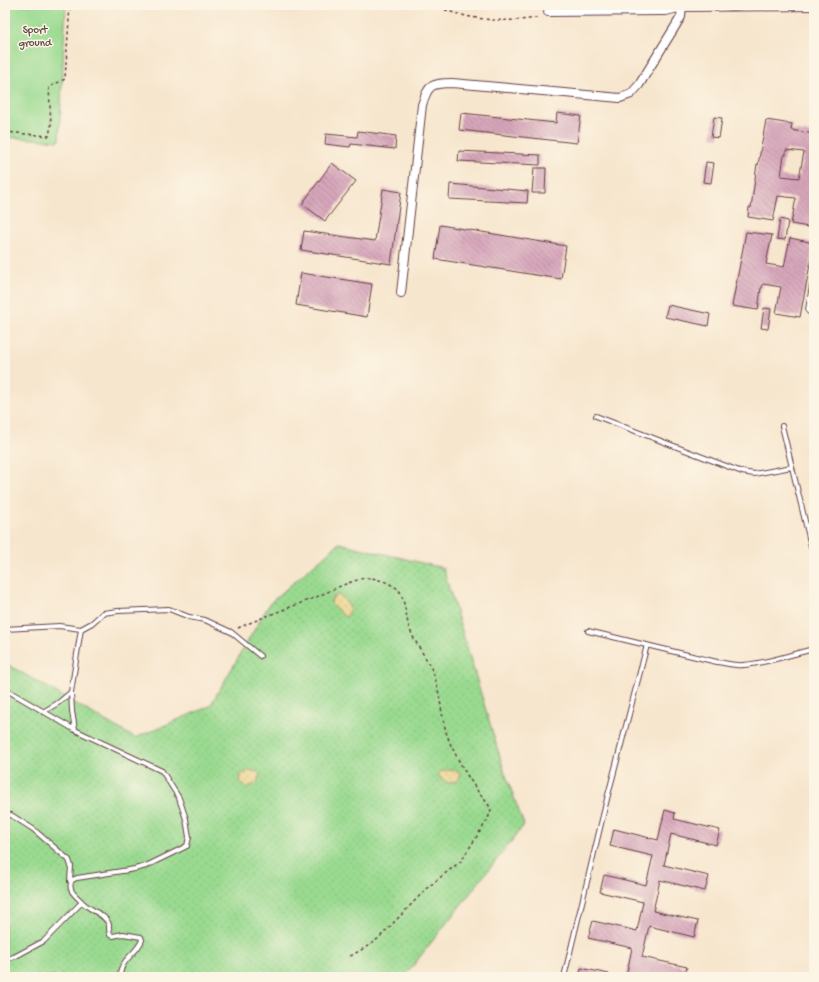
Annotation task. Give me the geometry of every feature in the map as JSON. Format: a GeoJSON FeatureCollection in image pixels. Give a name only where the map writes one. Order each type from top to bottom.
{"type":"FeatureCollection","features":[{"type":"Feature","properties":{"kind":"street"},"geometry":{"type":"LineString","coordinates":[[401,292],[422,106],[427,90],[433,85],[440,83],[452,83],[620,98],[626,97],[635,91],[649,71],[681,17],[682,6]]}},
{"type":"Feature","properties":{"kind":"street"},"geometry":{"type":"LineString","coordinates":[[548,12],[666,11],[682,6],[814,6]]}},
{"type":"Feature","properties":{"kind":"street"},"geometry":{"type":"LineString","coordinates":[[810,310],[814,286]]}},
{"type":"Feature","properties":{"kind":"lane"},"geometry":{"type":"LineString","coordinates":[[596,416],[742,472],[754,474],[792,467]]}},
{"type":"Feature","properties":{"kind":"lane"},"geometry":{"type":"LineString","coordinates":[[782,426],[814,558]]}},
{"type":"Feature","properties":{"kind":"lane"},"geometry":{"type":"LineString","coordinates":[[5,629],[59,626],[81,629],[92,623],[103,613],[169,609],[190,617],[205,620],[231,632],[260,656]]}},
{"type":"Feature","properties":{"kind":"lane"},"geometry":{"type":"LineString","coordinates":[[75,730],[71,692],[81,629]]}},
{"type":"Feature","properties":{"kind":"lane"},"geometry":{"type":"LineString","coordinates":[[588,631],[717,662],[743,665],[814,649]]}},
{"type":"Feature","properties":{"kind":"lane"},"geometry":{"type":"LineString","coordinates":[[564,977],[607,799],[647,645]]}},
{"type":"Feature","properties":{"kind":"lane"},"geometry":{"type":"LineString","coordinates":[[5,689],[75,730],[162,771],[179,798],[186,819],[189,837],[186,846],[146,866],[77,878],[72,880],[70,884]]}},
{"type":"Feature","properties":{"kind":"lane"},"geometry":{"type":"LineString","coordinates":[[43,712],[58,703],[71,692]]}},
{"type":"Feature","properties":{"kind":"lane"},"geometry":{"type":"LineString","coordinates":[[12,815],[48,840],[69,860],[71,866],[70,884],[72,892],[88,908],[102,915],[109,924],[110,935],[113,936],[123,934],[141,937],[142,940],[140,944],[120,969],[120,977]]}},
{"type":"Feature","properties":{"kind":"lane"},"geometry":{"type":"LineString","coordinates":[[5,958],[8,959],[14,957],[44,941],[82,902]]}},
{"type":"Feature","properties":{"kind":"path"},"geometry":{"type":"LineString","coordinates":[[5,132],[49,136],[51,125],[49,87],[65,80],[70,5]]}},
{"type":"Feature","properties":{"kind":"path"},"geometry":{"type":"LineString","coordinates":[[434,5],[456,14],[504,20],[524,20],[544,16],[548,12]]}},
{"type":"Feature","properties":{"kind":"path"},"geometry":{"type":"LineString","coordinates":[[231,632],[258,619],[347,583],[364,578],[380,580],[398,590],[403,597],[405,613],[413,635],[435,677],[450,745],[474,786],[491,809],[488,819],[461,861],[427,888],[378,938],[368,946],[349,957]]}},
{"type":"Feature","properties":{"kind":"green space","name":"Sport ground"},"geometry":{"type":"Polygon","coordinates":[[[5,5],[66,5],[59,141],[5,137],[5,5]]]}},
{"type":"Feature","properties":{"kind":"green space"},"geometry":{"type":"Polygon","coordinates":[[[339,543],[443,568],[504,770],[524,825],[404,977],[5,977],[5,663],[135,738],[210,706],[270,603],[339,543]]]}},
{"type":"Feature","properties":{"kind":"sand"},"geometry":{"type":"Polygon","coordinates":[[[338,595],[343,598],[350,608],[347,617],[342,615],[331,603],[332,598],[338,595]]]}},
{"type":"Feature","properties":{"kind":"sand"},"geometry":{"type":"Polygon","coordinates":[[[453,769],[461,775],[457,781],[448,783],[439,777],[439,772],[453,769]]]}},
{"type":"Feature","properties":{"kind":"sand"},"geometry":{"type":"Polygon","coordinates":[[[248,771],[256,771],[260,775],[257,783],[247,788],[240,780],[241,775],[248,771]]]}},
{"type":"Feature","properties":{"kind":"building"},"geometry":{"type":"Polygon","coordinates":[[[461,113],[556,123],[557,113],[581,116],[577,143],[459,130],[461,113]]]}},
{"type":"Feature","properties":{"kind":"building"},"geometry":{"type":"Polygon","coordinates":[[[714,117],[722,118],[719,138],[711,137],[714,117]]]}},
{"type":"Feature","properties":{"kind":"building"},"geometry":{"type":"Polygon","coordinates":[[[766,120],[792,124],[791,130],[814,134],[814,228],[791,224],[796,198],[778,196],[773,221],[748,217],[749,207],[751,208],[757,164],[758,165],[766,120]],[[786,150],[781,176],[799,178],[804,152],[786,150]]]}},
{"type":"Feature","properties":{"kind":"building"},"geometry":{"type":"Polygon","coordinates":[[[358,131],[396,136],[395,149],[351,144],[350,147],[325,144],[326,134],[357,137],[358,131]]]}},
{"type":"Feature","properties":{"kind":"building"},"geometry":{"type":"Polygon","coordinates":[[[459,151],[540,155],[540,165],[458,161],[459,151]]]}},
{"type":"Feature","properties":{"kind":"building"},"geometry":{"type":"Polygon","coordinates":[[[706,162],[714,163],[711,183],[703,182],[706,162]]]}},
{"type":"Feature","properties":{"kind":"building"},"geometry":{"type":"Polygon","coordinates":[[[332,163],[356,181],[325,221],[302,204],[332,163]]]}},
{"type":"Feature","properties":{"kind":"building"},"geometry":{"type":"Polygon","coordinates":[[[534,168],[546,168],[545,193],[532,193],[534,168]]]}},
{"type":"Feature","properties":{"kind":"building"},"geometry":{"type":"Polygon","coordinates":[[[450,184],[528,191],[527,203],[449,199],[450,184]]]}},
{"type":"Feature","properties":{"kind":"building"},"geometry":{"type":"Polygon","coordinates":[[[383,189],[401,192],[391,264],[301,250],[304,231],[375,241],[383,189]]]}},
{"type":"Feature","properties":{"kind":"building"},"geometry":{"type":"Polygon","coordinates":[[[780,219],[788,221],[785,240],[777,239],[780,219]]]}},
{"type":"Feature","properties":{"kind":"building"},"geometry":{"type":"Polygon","coordinates":[[[440,225],[566,246],[561,279],[435,259],[440,225]]]}},
{"type":"Feature","properties":{"kind":"building"},"geometry":{"type":"Polygon","coordinates":[[[746,232],[772,235],[766,264],[784,267],[790,238],[814,243],[800,317],[776,313],[781,287],[763,284],[761,288],[758,310],[732,306],[746,232]]]}},
{"type":"Feature","properties":{"kind":"building"},"geometry":{"type":"Polygon","coordinates":[[[301,273],[372,284],[367,317],[296,305],[301,273]]]}},
{"type":"Feature","properties":{"kind":"building"},"geometry":{"type":"Polygon","coordinates":[[[668,305],[710,314],[708,326],[665,317],[668,305]]]}},
{"type":"Feature","properties":{"kind":"building"},"geometry":{"type":"Polygon","coordinates":[[[764,308],[771,309],[768,329],[761,328],[764,308]]]}},
{"type":"Feature","properties":{"kind":"building"},"geometry":{"type":"Polygon","coordinates":[[[665,810],[675,813],[674,819],[720,830],[716,845],[671,834],[664,865],[709,876],[705,891],[660,880],[653,911],[698,921],[694,937],[649,926],[642,957],[687,967],[684,977],[659,977],[650,975],[650,977],[626,977],[632,948],[588,938],[593,921],[637,931],[643,902],[600,892],[604,875],[646,885],[653,856],[610,846],[614,829],[658,840],[665,810]]]}},
{"type":"Feature","properties":{"kind":"building"},"geometry":{"type":"Polygon","coordinates":[[[581,968],[609,974],[609,977],[579,977],[581,968]]]}}]}
